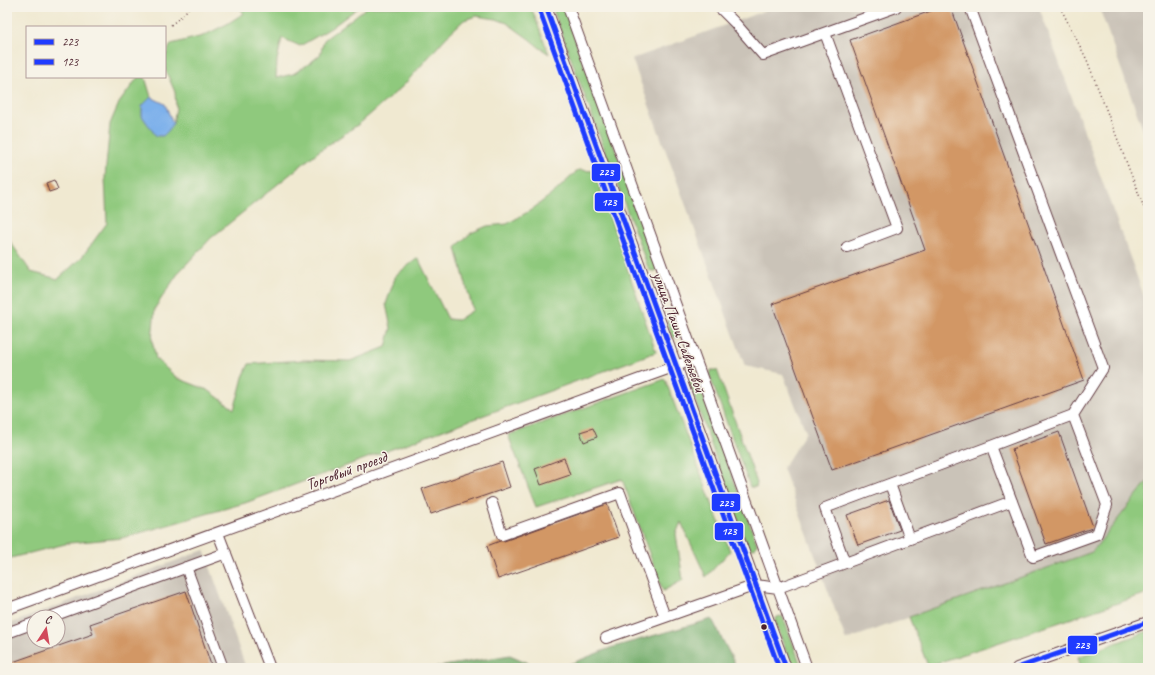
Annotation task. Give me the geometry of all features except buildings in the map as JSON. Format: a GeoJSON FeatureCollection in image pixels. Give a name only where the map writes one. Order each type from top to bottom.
{"type":"FeatureCollection","features":[{"type":"Feature","properties":{"kind":"street","name":"улица Паши Савельевой"},"geometry":{"type":"LineString","coordinates":[[546,7],[786,668]]}},
{"type":"Feature","properties":{"kind":"street","name":"улица Паши Савельевой"},"geometry":{"type":"LineString","coordinates":[[568,7],[807,668]]}},
{"type":"Feature","properties":{"kind":"street"},"geometry":{"type":"LineString","coordinates":[[719,7],[764,55],[896,7]]}},
{"type":"Feature","properties":{"kind":"street"},"geometry":{"type":"LineString","coordinates":[[845,563],[825,508],[1073,415],[1103,368],[970,7]]}},
{"type":"Feature","properties":{"kind":"street"},"geometry":{"type":"LineString","coordinates":[[825,33],[897,228],[847,246]]}},
{"type":"Feature","properties":{"kind":"street","name":"Торговый проезд"},"geometry":{"type":"LineString","coordinates":[[7,608],[218,533],[695,359]]}},
{"type":"Feature","properties":{"kind":"street"},"geometry":{"type":"LineString","coordinates":[[991,446],[1033,557],[1096,534],[1107,505],[1073,415]]}},
{"type":"Feature","properties":{"kind":"street"},"geometry":{"type":"LineString","coordinates":[[890,484],[910,538]]}},
{"type":"Feature","properties":{"kind":"street"},"geometry":{"type":"LineString","coordinates":[[492,503],[502,535],[620,493],[665,617]]}},
{"type":"Feature","properties":{"kind":"street"},"geometry":{"type":"LineString","coordinates":[[606,638],[756,585],[778,588],[1012,501]]}},
{"type":"Feature","properties":{"kind":"street"},"geometry":{"type":"LineString","coordinates":[[218,533],[270,668]]}},
{"type":"Feature","properties":{"kind":"street"},"geometry":{"type":"LineString","coordinates":[[66,611],[226,553]]}},
{"type":"Feature","properties":{"kind":"street"},"geometry":{"type":"LineString","coordinates":[[186,568],[223,668]]}},
{"type":"Feature","properties":{"kind":"street"},"geometry":{"type":"LineString","coordinates":[[1017,668],[1148,622]]}},
{"type":"Feature","properties":{"kind":"street"},"geometry":{"type":"LineString","coordinates":[[7,632],[26,626]]}},
{"type":"Feature","properties":{"kind":"path"},"geometry":{"type":"LineString","coordinates":[[171,25],[184,14],[189,7]]}},
{"type":"Feature","properties":{"kind":"path"},"geometry":{"type":"LineString","coordinates":[[1060,7],[1087,60],[1148,218]]}},
{"type":"Feature","properties":{"kind":"shaded area"},"geometry":{"type":"Polygon","coordinates":[[[775,7],[1039,7],[1148,307],[1148,481],[1092,552],[846,640],[783,468],[806,432],[783,374],[745,366],[632,59],[775,7]]]}},
{"type":"Feature","properties":{"kind":"shaded area"},"geometry":{"type":"Polygon","coordinates":[[[1099,7],[1148,7],[1148,144],[1099,7]]]}},
{"type":"Feature","properties":{"kind":"shaded area"},"geometry":{"type":"Polygon","coordinates":[[[204,550],[246,668],[7,668],[7,625],[26,618],[26,649],[66,649],[66,609],[49,609],[204,550]]]}},
{"type":"Feature","properties":{"kind":"green space"},"geometry":{"type":"Polygon","coordinates":[[[238,7],[359,7],[331,28],[300,46],[282,38],[277,60],[276,78],[293,74],[320,55],[324,40],[367,7],[531,7],[549,54],[507,23],[496,19],[476,16],[464,20],[450,33],[403,86],[359,124],[319,151],[211,238],[179,272],[155,308],[152,340],[156,359],[177,378],[208,390],[234,409],[243,377],[249,364],[302,360],[350,361],[386,347],[391,328],[386,304],[396,275],[418,258],[448,319],[458,320],[473,310],[456,248],[471,233],[487,226],[507,224],[531,210],[556,191],[578,170],[594,171],[656,352],[245,503],[122,538],[69,543],[7,559],[7,237],[31,272],[58,279],[82,257],[107,223],[105,177],[110,124],[119,103],[137,78],[145,78],[151,97],[142,106],[173,123],[176,108],[175,92],[166,71],[166,55],[171,44],[203,36],[227,24],[244,13],[238,7]]]}},
{"type":"Feature","properties":{"kind":"green space"},"geometry":{"type":"Polygon","coordinates":[[[552,7],[563,7],[658,266],[655,271],[649,270],[552,7]]]}},
{"type":"Feature","properties":{"kind":"green space"},"geometry":{"type":"Polygon","coordinates":[[[675,319],[681,332],[681,336],[677,338],[673,337],[667,323],[669,320],[675,319]]]}},
{"type":"Feature","properties":{"kind":"green space"},"geometry":{"type":"Polygon","coordinates":[[[711,370],[717,370],[757,483],[756,487],[750,487],[709,374],[711,370]]]}},
{"type":"Feature","properties":{"kind":"green space"},"geometry":{"type":"Polygon","coordinates":[[[665,379],[730,551],[706,577],[681,522],[676,534],[683,580],[663,591],[622,479],[536,507],[508,435],[665,379]]]}},
{"type":"Feature","properties":{"kind":"green space"},"geometry":{"type":"Polygon","coordinates":[[[690,379],[697,379],[757,544],[755,548],[748,548],[689,383],[690,379]]]}},
{"type":"Feature","properties":{"kind":"green space"},"geometry":{"type":"Polygon","coordinates":[[[1148,481],[1148,593],[928,666],[909,617],[1092,552],[1148,481]]]}},
{"type":"Feature","properties":{"kind":"green space"},"geometry":{"type":"Polygon","coordinates":[[[777,617],[783,617],[802,668],[792,668],[775,621],[777,617]]]}},
{"type":"Feature","properties":{"kind":"green space"},"geometry":{"type":"Polygon","coordinates":[[[712,619],[737,668],[560,668],[610,648],[712,619]]]}},
{"type":"Feature","properties":{"kind":"green space"},"geometry":{"type":"Polygon","coordinates":[[[1148,631],[1148,668],[1081,668],[1078,657],[1148,631]]]}},
{"type":"Feature","properties":{"kind":"green space"},"geometry":{"type":"Polygon","coordinates":[[[510,655],[540,668],[431,668],[510,655]]]}},
{"type":"Feature","properties":{"kind":"water"},"geometry":{"type":"Polygon","coordinates":[[[151,97],[165,104],[173,123],[163,136],[156,136],[142,116],[142,106],[151,97]]]}},
{"type":"Feature","properties":{"kind":"transit line","name":"223"},"geometry":{"type":"LineString","coordinates":[[546,7],[786,668]]}},
{"type":"Feature","properties":{"kind":"transit line","name":"123"},"geometry":{"type":"LineString","coordinates":[[539,9],[779,668]]}},
{"type":"Feature","properties":{"kind":"transit line","name":"223"},"geometry":{"type":"LineString","coordinates":[[1017,668],[1148,622]]}}]}
